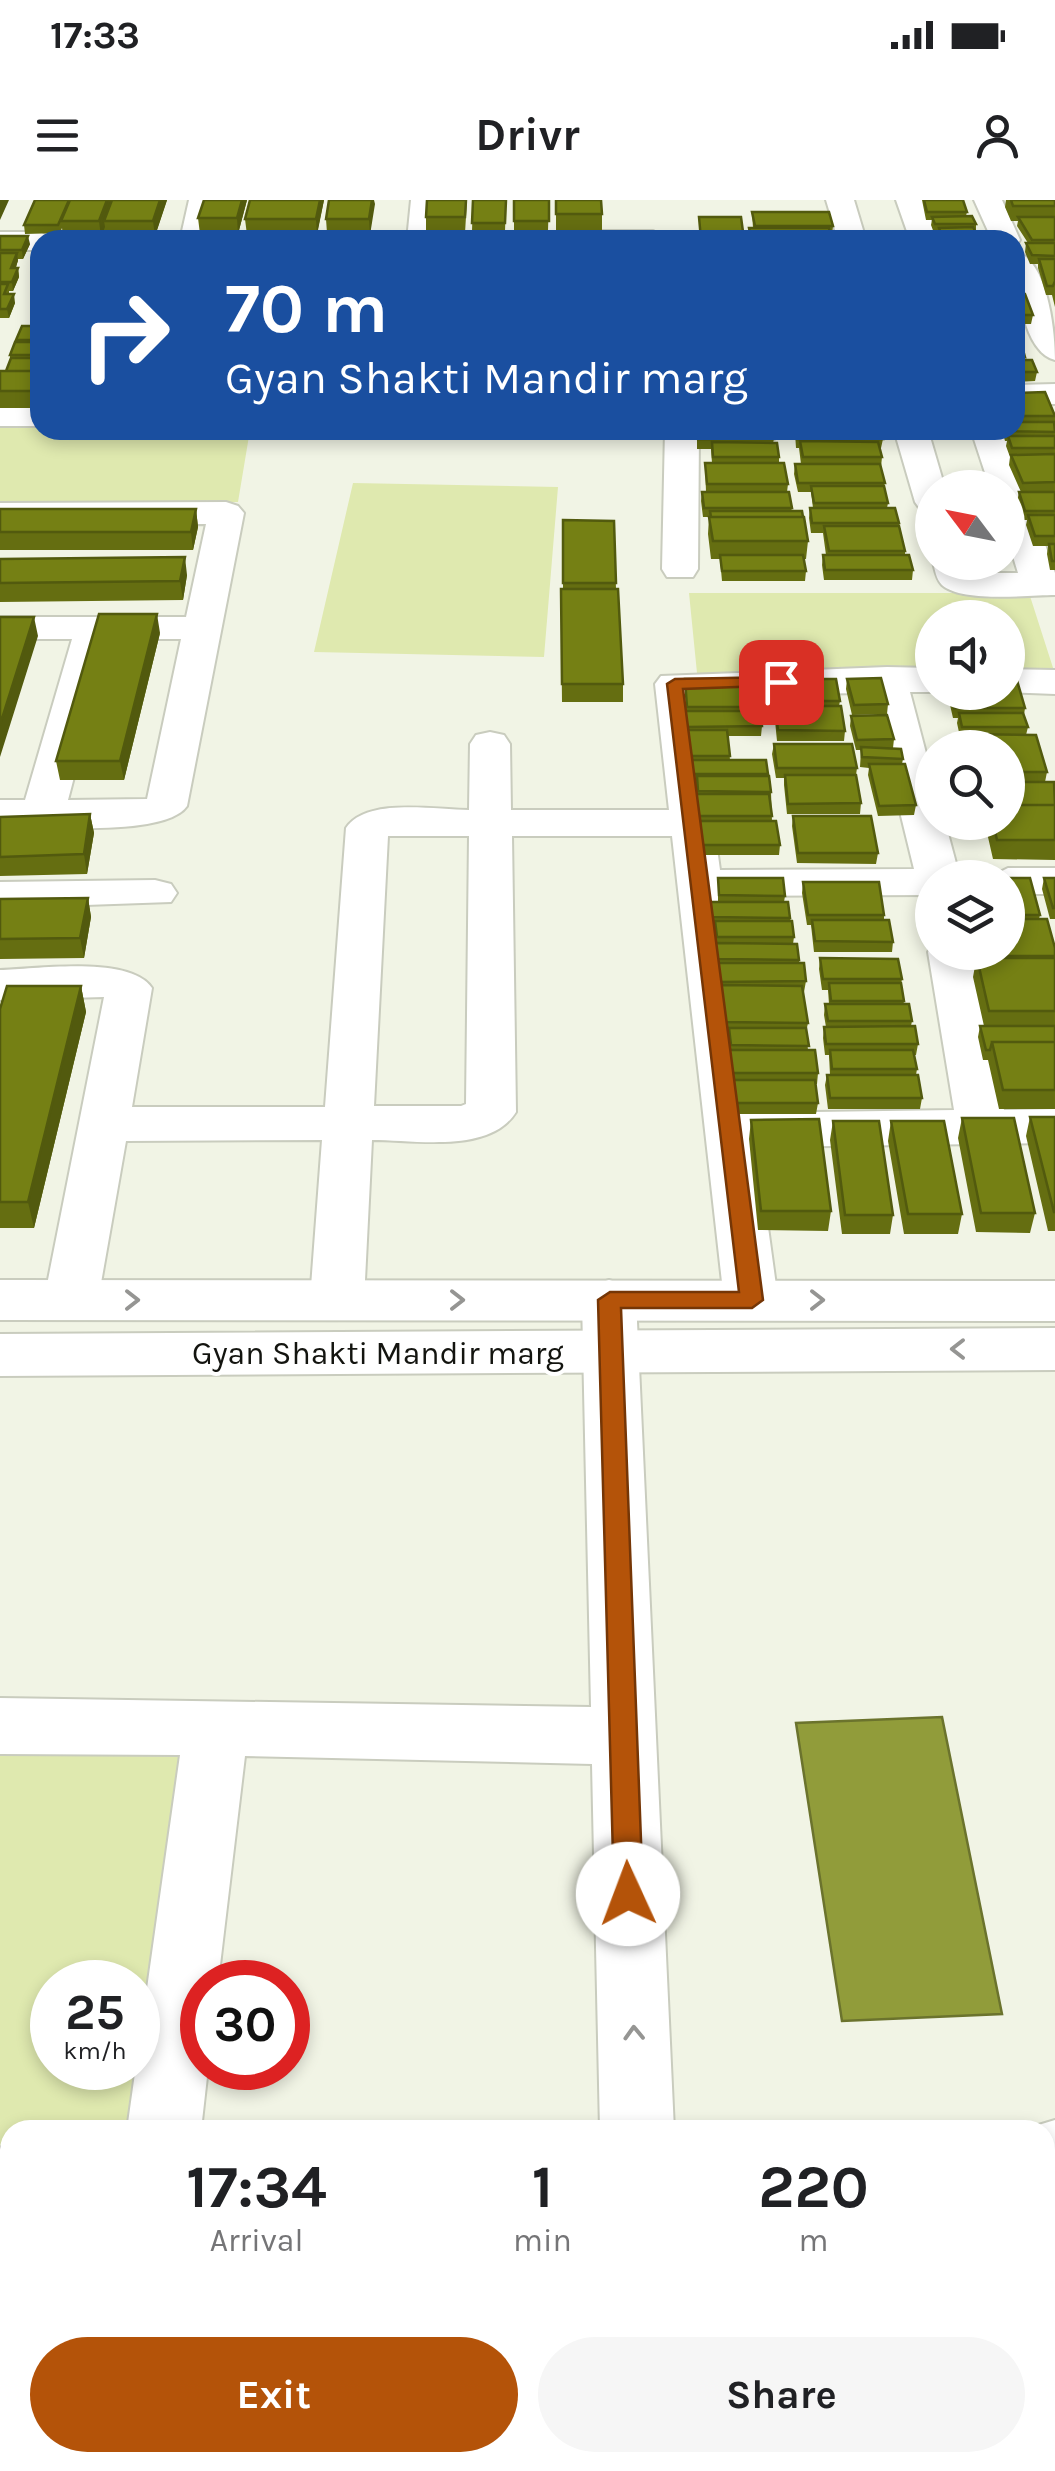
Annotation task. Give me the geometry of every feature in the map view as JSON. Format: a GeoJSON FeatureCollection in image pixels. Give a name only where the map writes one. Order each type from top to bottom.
{"type":"FeatureCollection","features":[{"type":"Feature","properties":{"kind":"street"},"geometry":{"type":"LineString","coordinates":[[196,230],[203,200]]}},
{"type":"Feature","properties":{"kind":"street"},"geometry":{"type":"LineString","coordinates":[[422,230],[424,200]]}},
{"type":"Feature","properties":{"kind":"street"},"geometry":{"type":"LineString","coordinates":[[840,200],[849,230]]}},
{"type":"Feature","properties":{"kind":"street"},"geometry":{"type":"LineString","coordinates":[[910,200],[920,230]]}},
{"type":"Feature","properties":{"kind":"street"},"geometry":{"type":"LineString","coordinates":[[988,200],[1002,230]]}},
{"type":"Feature","properties":{"kind":"street"},"geometry":{"type":"LineString","coordinates":[[0,241],[30,241]]}},
{"type":"Feature","properties":{"kind":"street"},"geometry":{"type":"LineString","coordinates":[[1025,282],[1055,350]]}},
{"type":"Feature","properties":{"kind":"street"},"geometry":{"type":"LineString","coordinates":[[1025,395],[1055,394]]}},
{"type":"Feature","properties":{"kind":"street"},"geometry":{"type":"LineString","coordinates":[[0,416],[30,416]]}},
{"type":"Feature","properties":{"kind":"street"},"geometry":{"type":"LineString","coordinates":[[680,569],[682,440]]}},
{"type":"Feature","properties":{"kind":"street"},"geometry":{"type":"LineString","coordinates":[[914,440],[923,470]]}},
{"type":"Feature","properties":{"kind":"street"},"geometry":{"type":"LineString","coordinates":[[991,440],[1001,470]]}},
{"type":"Feature","properties":{"kind":"street"},"geometry":{"type":"LineString","coordinates":[[0,514],[226,513],[166,806],[145,813],[0,813]]}},
{"type":"Feature","properties":{"kind":"street"},"geometry":{"type":"LineString","coordinates":[[960,580],[968,584],[1047,584],[1025,531]]}},
{"type":"Feature","properties":{"kind":"street"},"geometry":{"type":"LineString","coordinates":[[175,569],[214,569]]}},
{"type":"Feature","properties":{"kind":"street"},"geometry":{"type":"LineString","coordinates":[[0,628],[201,628]]}},
{"type":"Feature","properties":{"kind":"street"},"geometry":{"type":"LineString","coordinates":[[43,813],[94,628]]}},
{"type":"Feature","properties":{"kind":"street"},"geometry":{"type":"LineString","coordinates":[[752,1300],[675,684],[910,680],[932,860]]}},
{"type":"Feature","properties":{"kind":"street"},"geometry":{"type":"LineString","coordinates":[[1025,681],[1055,682]]}},
{"type":"Feature","properties":{"kind":"street"},"geometry":{"type":"LineString","coordinates":[[104,1124],[470,1124],[491,1112],[490,744]]}},
{"type":"Feature","properties":{"kind":"street"},"geometry":{"type":"LineString","coordinates":[[338,1300],[366,828],[378,822],[691,823]]}},
{"type":"Feature","properties":{"kind":"street"},"geometry":{"type":"LineString","coordinates":[[699,883],[915,880]]}},
{"type":"Feature","properties":{"kind":"street"},"geometry":{"type":"LineString","coordinates":[[1025,881],[1055,881]]}},
{"type":"Feature","properties":{"kind":"street"},"geometry":{"type":"LineString","coordinates":[[0,895],[155,894]]}},
{"type":"Feature","properties":{"kind":"street"},"geometry":{"type":"LineString","coordinates":[[954,970],[982,1127]]}},
{"type":"Feature","properties":{"kind":"street"},"geometry":{"type":"LineString","coordinates":[[0,985],[115,982],[129,988],[71,1300]]}},
{"type":"Feature","properties":{"kind":"street"},"geometry":{"type":"LineString","coordinates":[[728,1130],[1055,1126]]}},
{"type":"Feature","properties":{"kind":"street","name":"Gyan Shakti Mandir marg"},"geometry":{"type":"LineString","coordinates":[[0,1300],[338,1300],[611,1325],[1055,1349]]}},
{"type":"Feature","properties":{"kind":"street","name":"Gyan Shakti Mandir marg"},"geometry":{"type":"LineString","coordinates":[[0,1356],[611,1325],[752,1300],[1055,1301]]}},
{"type":"Feature","properties":{"kind":"street"},"geometry":{"type":"LineString","coordinates":[[611,1325],[637,2120]]}},
{"type":"Feature","properties":{"kind":"street"},"geometry":{"type":"LineString","coordinates":[[0,1726],[623,1736]]}},
{"type":"Feature","properties":{"kind":"street"},"geometry":{"type":"LineString","coordinates":[[165,2120],[216,1728]]}},
{"type":"Feature","properties":{"kind":"shaded area"},"geometry":{"type":"Polygon","coordinates":[[[0,422],[30,422],[30,440],[248,440],[238,502],[0,504],[0,422]]]}},
{"type":"Feature","properties":{"kind":"shaded area"},"geometry":{"type":"Polygon","coordinates":[[[353,483],[558,487],[544,657],[314,652],[353,483]]]}},
{"type":"Feature","properties":{"kind":"shaded area"},"geometry":{"type":"Polygon","coordinates":[[[689,593],[1029,593],[1055,674],[1025,674],[1025,600],[915,600],[915,674],[697,673],[689,593]]]}},
{"type":"Feature","properties":{"kind":"shaded area"},"geometry":{"type":"Polygon","coordinates":[[[942,1717],[1002,2014],[842,2021],[796,1723],[942,1717]]]}},
{"type":"Feature","properties":{"kind":"shaded area"},"geometry":{"type":"Polygon","coordinates":[[[0,1746],[185,1747],[156,1960],[30,1960],[30,2090],[138,2090],[134,2120],[0,2120],[0,1746]]]}},
{"type":"Feature","properties":{"kind":"building"},"geometry":{"type":"Polygon","coordinates":[[[35,200],[69,200],[58,225],[24,225],[35,200]]]}},
{"type":"Feature","properties":{"kind":"building"},"geometry":{"type":"Polygon","coordinates":[[[70,200],[107,200],[99,221],[61,221],[70,200]]]}},
{"type":"Feature","properties":{"kind":"building"},"geometry":{"type":"Polygon","coordinates":[[[112,200],[160,200],[153,221],[104,221],[112,200]]]}},
{"type":"Feature","properties":{"kind":"building"},"geometry":{"type":"Polygon","coordinates":[[[204,200],[242,200],[237,218],[198,218],[204,200]]]}},
{"type":"Feature","properties":{"kind":"building"},"geometry":{"type":"Polygon","coordinates":[[[250,200],[320,200],[316,219],[245,219],[250,200]]]}},
{"type":"Feature","properties":{"kind":"building"},"geometry":{"type":"Polygon","coordinates":[[[329,200],[372,200],[369,219],[326,219],[329,200]]]}},
{"type":"Feature","properties":{"kind":"building"},"geometry":{"type":"Polygon","coordinates":[[[427,200],[466,200],[465,217],[426,217],[427,200]]]}},
{"type":"Feature","properties":{"kind":"building"},"geometry":{"type":"Polygon","coordinates":[[[473,200],[506,200],[505,223],[472,223],[473,200]]]}},
{"type":"Feature","properties":{"kind":"building"},"geometry":{"type":"Polygon","coordinates":[[[514,200],[549,200],[549,221],[514,221],[514,200]]]}},
{"type":"Feature","properties":{"kind":"building"},"geometry":{"type":"Polygon","coordinates":[[[556,200],[601,200],[602,214],[556,214],[556,200]]]}},
{"type":"Feature","properties":{"kind":"building"},"geometry":{"type":"Polygon","coordinates":[[[924,200],[963,200],[967,212],[927,212],[924,200]]]}},
{"type":"Feature","properties":{"kind":"building"},"geometry":{"type":"Polygon","coordinates":[[[1011,200],[1055,200],[1055,206],[1013,206],[1011,200]]]}},
{"type":"Feature","properties":{"kind":"building"},"geometry":{"type":"Polygon","coordinates":[[[752,212],[829,212],[833,226],[755,226],[752,212]]]}},
{"type":"Feature","properties":{"kind":"building"},"geometry":{"type":"Polygon","coordinates":[[[972,216],[976,224],[935,224],[932,217],[972,216]]]}},
{"type":"Feature","properties":{"kind":"building"},"geometry":{"type":"Polygon","coordinates":[[[699,217],[741,217],[743,230],[700,230],[699,217]]]}},
{"type":"Feature","properties":{"kind":"building"},"geometry":{"type":"Polygon","coordinates":[[[1018,217],[1055,217],[1055,240],[1032,240],[1018,217]]]}},
{"type":"Feature","properties":{"kind":"building"},"geometry":{"type":"Polygon","coordinates":[[[973,227],[974,230],[940,230],[973,227]]]}},
{"type":"Feature","properties":{"kind":"building"},"geometry":{"type":"Polygon","coordinates":[[[749,228],[829,230],[749,230],[749,228]]]}},
{"type":"Feature","properties":{"kind":"building"},"geometry":{"type":"Polygon","coordinates":[[[0,236],[28,236],[22,250],[0,250],[0,236]]]}},
{"type":"Feature","properties":{"kind":"building"},"geometry":{"type":"Polygon","coordinates":[[[1026,243],[1055,243],[1055,256],[1032,255],[1026,243]]]}},
{"type":"Feature","properties":{"kind":"building"},"geometry":{"type":"Polygon","coordinates":[[[0,253],[17,253],[11,268],[18,268],[12,282],[0,282],[0,253]]]}},
{"type":"Feature","properties":{"kind":"building"},"geometry":{"type":"Polygon","coordinates":[[[1039,259],[1055,259],[1053,286],[1047,286],[1039,259]]]}},
{"type":"Feature","properties":{"kind":"building"},"geometry":{"type":"Polygon","coordinates":[[[0,284],[8,284],[4,294],[14,294],[7,309],[0,309],[0,284]]]}},
{"type":"Feature","properties":{"kind":"building"},"geometry":{"type":"Polygon","coordinates":[[[1025,294],[1033,315],[1025,315],[1025,294]]]}},
{"type":"Feature","properties":{"kind":"building"},"geometry":{"type":"Polygon","coordinates":[[[22,326],[30,326],[30,340],[16,340],[22,326]]]}},
{"type":"Feature","properties":{"kind":"building"},"geometry":{"type":"Polygon","coordinates":[[[15,342],[30,342],[30,355],[10,355],[15,342]]]}},
{"type":"Feature","properties":{"kind":"building"},"geometry":{"type":"Polygon","coordinates":[[[11,358],[30,358],[30,371],[6,371],[11,358]]]}},
{"type":"Feature","properties":{"kind":"building"},"geometry":{"type":"Polygon","coordinates":[[[1025,360],[1032,360],[1037,372],[1025,372],[1025,360]]]}},
{"type":"Feature","properties":{"kind":"building"},"geometry":{"type":"Polygon","coordinates":[[[0,371],[30,371],[30,391],[0,391],[0,371]]]}},
{"type":"Feature","properties":{"kind":"building"},"geometry":{"type":"Polygon","coordinates":[[[1045,392],[1055,416],[1025,416],[1025,393],[1045,392]]]}},
{"type":"Feature","properties":{"kind":"building"},"geometry":{"type":"Polygon","coordinates":[[[1025,422],[1054,422],[1055,432],[1025,431],[1025,422]]]}},
{"type":"Feature","properties":{"kind":"building"},"geometry":{"type":"Polygon","coordinates":[[[1055,436],[1055,448],[1012,448],[1009,440],[1055,436]]]}},
{"type":"Feature","properties":{"kind":"building"},"geometry":{"type":"Polygon","coordinates":[[[800,441],[878,442],[882,457],[803,457],[800,441]]]}},
{"type":"Feature","properties":{"kind":"building"},"geometry":{"type":"Polygon","coordinates":[[[712,442],[777,443],[779,457],[713,457],[712,442]]]}},
{"type":"Feature","properties":{"kind":"building"},"geometry":{"type":"Polygon","coordinates":[[[1055,454],[1055,482],[1025,483],[1025,470],[1017,470],[1011,455],[1055,454]]]}},
{"type":"Feature","properties":{"kind":"building"},"geometry":{"type":"Polygon","coordinates":[[[705,463],[784,463],[788,484],[707,484],[705,463]]]}},
{"type":"Feature","properties":{"kind":"building"},"geometry":{"type":"Polygon","coordinates":[[[795,464],[880,464],[885,483],[798,483],[795,464]]]}},
{"type":"Feature","properties":{"kind":"building"},"geometry":{"type":"Polygon","coordinates":[[[811,486],[884,486],[888,503],[814,503],[811,486]]]}},
{"type":"Feature","properties":{"kind":"building"},"geometry":{"type":"Polygon","coordinates":[[[702,492],[789,492],[792,508],[704,508],[702,492]]]}},
{"type":"Feature","properties":{"kind":"building"},"geometry":{"type":"Polygon","coordinates":[[[1025,492],[1055,492],[1055,511],[1025,511],[1025,492]]]}},
{"type":"Feature","properties":{"kind":"building"},"geometry":{"type":"Polygon","coordinates":[[[810,508],[895,508],[899,523],[812,523],[810,508]]]}},
{"type":"Feature","properties":{"kind":"building"},"geometry":{"type":"Polygon","coordinates":[[[0,509],[196,509],[191,532],[0,532],[0,509]]]}},
{"type":"Feature","properties":{"kind":"building"},"geometry":{"type":"Polygon","coordinates":[[[710,511],[802,511],[803,517],[711,517],[710,511]]]}},
{"type":"Feature","properties":{"kind":"building"},"geometry":{"type":"Polygon","coordinates":[[[1028,515],[1055,515],[1055,536],[1035,536],[1028,515]]]}},
{"type":"Feature","properties":{"kind":"building"},"geometry":{"type":"Polygon","coordinates":[[[709,517],[804,517],[808,541],[713,541],[709,517]]]}},
{"type":"Feature","properties":{"kind":"building"},"geometry":{"type":"Polygon","coordinates":[[[563,520],[614,521],[616,583],[563,583],[563,520]]]}},
{"type":"Feature","properties":{"kind":"building"},"geometry":{"type":"Polygon","coordinates":[[[824,526],[899,526],[905,551],[829,551],[824,526]]]}},
{"type":"Feature","properties":{"kind":"building"},"geometry":{"type":"Polygon","coordinates":[[[1049,544],[1055,544],[1055,561],[1052,561],[1049,544]]]}},
{"type":"Feature","properties":{"kind":"building"},"geometry":{"type":"Polygon","coordinates":[[[720,555],[803,555],[806,571],[722,571],[720,555]]]}},
{"type":"Feature","properties":{"kind":"building"},"geometry":{"type":"Polygon","coordinates":[[[823,555],[909,555],[913,570],[825,570],[823,555]]]}},
{"type":"Feature","properties":{"kind":"building"},"geometry":{"type":"Polygon","coordinates":[[[185,557],[180,581],[0,583],[0,559],[185,557]]]}},
{"type":"Feature","properties":{"kind":"building"},"geometry":{"type":"Polygon","coordinates":[[[561,589],[618,589],[623,684],[562,684],[561,589]]]}},
{"type":"Feature","properties":{"kind":"building"},"geometry":{"type":"Polygon","coordinates":[[[99,614],[157,614],[120,761],[56,761],[99,614]]]}},
{"type":"Feature","properties":{"kind":"building"},"geometry":{"type":"Polygon","coordinates":[[[0,617],[34,617],[0,725],[0,617]]]}},
{"type":"Feature","properties":{"kind":"building"},"geometry":{"type":"Polygon","coordinates":[[[881,678],[888,704],[854,705],[847,679],[881,678]]]}},
{"type":"Feature","properties":{"kind":"building"},"geometry":{"type":"Polygon","coordinates":[[[685,679],[753,679],[756,707],[687,707],[685,679]]]}},
{"type":"Feature","properties":{"kind":"building"},"geometry":{"type":"Polygon","coordinates":[[[763,679],[836,679],[840,701],[766,701],[763,679]]]}},
{"type":"Feature","properties":{"kind":"building"},"geometry":{"type":"Polygon","coordinates":[[[775,706],[841,706],[845,731],[778,730],[775,706]]]}},
{"type":"Feature","properties":{"kind":"building"},"geometry":{"type":"Polygon","coordinates":[[[685,711],[761,711],[762,726],[687,727],[685,711]]]}},
{"type":"Feature","properties":{"kind":"building"},"geometry":{"type":"Polygon","coordinates":[[[959,713],[1023,713],[1028,727],[962,727],[959,713]]]}},
{"type":"Feature","properties":{"kind":"building"},"geometry":{"type":"Polygon","coordinates":[[[887,715],[894,739],[857,740],[851,716],[887,715]]]}},
{"type":"Feature","properties":{"kind":"building"},"geometry":{"type":"Polygon","coordinates":[[[687,730],[727,730],[730,756],[689,756],[687,730]]]}},
{"type":"Feature","properties":{"kind":"building"},"geometry":{"type":"Polygon","coordinates":[[[1025,735],[1036,735],[1047,772],[1025,772],[1025,735]]]}},
{"type":"Feature","properties":{"kind":"building"},"geometry":{"type":"Polygon","coordinates":[[[774,744],[852,744],[857,768],[777,768],[774,744]]]}},
{"type":"Feature","properties":{"kind":"building"},"geometry":{"type":"Polygon","coordinates":[[[861,747],[901,749],[903,759],[862,757],[861,747]]]}},
{"type":"Feature","properties":{"kind":"building"},"geometry":{"type":"Polygon","coordinates":[[[692,760],[766,760],[768,774],[693,774],[692,760]]]}},
{"type":"Feature","properties":{"kind":"building"},"geometry":{"type":"Polygon","coordinates":[[[869,764],[905,764],[915,805],[879,806],[869,764]]]}},
{"type":"Feature","properties":{"kind":"building"},"geometry":{"type":"Polygon","coordinates":[[[785,775],[856,775],[861,803],[788,804],[785,775]]]}},
{"type":"Feature","properties":{"kind":"building"},"geometry":{"type":"Polygon","coordinates":[[[697,776],[769,776],[771,792],[698,791],[697,776]]]}},
{"type":"Feature","properties":{"kind":"building"},"geometry":{"type":"Polygon","coordinates":[[[1025,782],[1054,782],[1055,805],[1025,805],[1025,782]]]}},
{"type":"Feature","properties":{"kind":"building"},"geometry":{"type":"Polygon","coordinates":[[[696,794],[769,794],[772,816],[697,816],[696,794]]]}},
{"type":"Feature","properties":{"kind":"building"},"geometry":{"type":"Polygon","coordinates":[[[1025,805],[1055,805],[1055,840],[1025,840],[1025,805]]]}},
{"type":"Feature","properties":{"kind":"building"},"geometry":{"type":"Polygon","coordinates":[[[90,814],[84,854],[0,857],[0,817],[90,814]]]}},
{"type":"Feature","properties":{"kind":"building"},"geometry":{"type":"Polygon","coordinates":[[[793,816],[871,816],[878,853],[798,853],[793,816]]]}},
{"type":"Feature","properties":{"kind":"building"},"geometry":{"type":"Polygon","coordinates":[[[700,821],[776,821],[780,845],[702,845],[700,821]]]}},
{"type":"Feature","properties":{"kind":"building"},"geometry":{"type":"Polygon","coordinates":[[[718,878],[783,878],[785,896],[719,895],[718,878]]]}},
{"type":"Feature","properties":{"kind":"building"},"geometry":{"type":"Polygon","coordinates":[[[1025,878],[1030,878],[1040,915],[1025,915],[1025,878]]]}},
{"type":"Feature","properties":{"kind":"building"},"geometry":{"type":"Polygon","coordinates":[[[1044,878],[1055,878],[1055,908],[1053,908],[1044,878]]]}},
{"type":"Feature","properties":{"kind":"building"},"geometry":{"type":"Polygon","coordinates":[[[803,882],[879,882],[884,915],[808,915],[803,882]]]}},
{"type":"Feature","properties":{"kind":"building"},"geometry":{"type":"Polygon","coordinates":[[[88,898],[80,938],[0,939],[0,899],[88,898]]]}},
{"type":"Feature","properties":{"kind":"building"},"geometry":{"type":"Polygon","coordinates":[[[709,902],[788,902],[790,918],[710,917],[709,902]]]}},
{"type":"Feature","properties":{"kind":"building"},"geometry":{"type":"Polygon","coordinates":[[[1025,919],[1047,919],[1055,956],[1025,956],[1025,919]]]}},
{"type":"Feature","properties":{"kind":"building"},"geometry":{"type":"Polygon","coordinates":[[[812,920],[889,920],[893,942],[815,941],[812,920]]]}},
{"type":"Feature","properties":{"kind":"building"},"geometry":{"type":"Polygon","coordinates":[[[715,921],[792,921],[794,937],[717,937],[715,921]]]}},
{"type":"Feature","properties":{"kind":"building"},"geometry":{"type":"Polygon","coordinates":[[[713,943],[797,944],[799,960],[714,959],[713,943]]]}},
{"type":"Feature","properties":{"kind":"building"},"geometry":{"type":"Polygon","coordinates":[[[820,958],[898,959],[902,979],[823,979],[820,958]]]}},
{"type":"Feature","properties":{"kind":"building"},"geometry":{"type":"Polygon","coordinates":[[[1025,958],[1055,958],[1055,1011],[989,1011],[980,970],[1025,970],[1025,958]]]}},
{"type":"Feature","properties":{"kind":"building"},"geometry":{"type":"Polygon","coordinates":[[[718,963],[804,963],[806,981],[720,982],[718,963]]]}},
{"type":"Feature","properties":{"kind":"building"},"geometry":{"type":"Polygon","coordinates":[[[829,983],[901,983],[904,1001],[831,1001],[829,983]]]}},
{"type":"Feature","properties":{"kind":"building"},"geometry":{"type":"Polygon","coordinates":[[[717,985],[802,986],[808,1023],[721,1022],[717,985]]]}},
{"type":"Feature","properties":{"kind":"building"},"geometry":{"type":"Polygon","coordinates":[[[7,986],[81,986],[28,1202],[0,1202],[0,1009],[7,986]]]}},
{"type":"Feature","properties":{"kind":"building"},"geometry":{"type":"Polygon","coordinates":[[[825,1004],[909,1004],[912,1021],[828,1021],[825,1004]]]}},
{"type":"Feature","properties":{"kind":"building"},"geometry":{"type":"Polygon","coordinates":[[[915,1026],[918,1044],[826,1044],[824,1027],[915,1026]]]}},
{"type":"Feature","properties":{"kind":"building"},"geometry":{"type":"Polygon","coordinates":[[[980,1026],[1055,1026],[1055,1042],[992,1042],[990,1050],[986,1050],[980,1026]]]}},
{"type":"Feature","properties":{"kind":"building"},"geometry":{"type":"Polygon","coordinates":[[[729,1028],[806,1028],[809,1046],[731,1045],[729,1028]]]}},
{"type":"Feature","properties":{"kind":"building"},"geometry":{"type":"Polygon","coordinates":[[[992,1042],[1055,1042],[1055,1090],[1003,1090],[992,1042]]]}},
{"type":"Feature","properties":{"kind":"building"},"geometry":{"type":"Polygon","coordinates":[[[729,1050],[815,1050],[818,1073],[731,1073],[729,1050]]]}},
{"type":"Feature","properties":{"kind":"building"},"geometry":{"type":"Polygon","coordinates":[[[830,1050],[913,1050],[917,1069],[832,1069],[830,1050]]]}},
{"type":"Feature","properties":{"kind":"building"},"geometry":{"type":"Polygon","coordinates":[[[827,1075],[918,1075],[922,1098],[830,1098],[827,1075]]]}},
{"type":"Feature","properties":{"kind":"building"},"geometry":{"type":"Polygon","coordinates":[[[730,1080],[815,1080],[818,1103],[732,1103],[730,1080]]]}},
{"type":"Feature","properties":{"kind":"building"},"geometry":{"type":"Polygon","coordinates":[[[1030,1117],[1055,1117],[1055,1212],[1054,1212],[1030,1117]]]}},
{"type":"Feature","properties":{"kind":"building"},"geometry":{"type":"Polygon","coordinates":[[[962,1118],[1014,1118],[1035,1213],[981,1213],[962,1118]]]}},
{"type":"Feature","properties":{"kind":"building"},"geometry":{"type":"Polygon","coordinates":[[[819,1119],[831,1211],[761,1211],[751,1120],[819,1119]]]}},
{"type":"Feature","properties":{"kind":"building"},"geometry":{"type":"Polygon","coordinates":[[[833,1121],[879,1121],[893,1215],[845,1215],[833,1121]]]}},
{"type":"Feature","properties":{"kind":"building"},"geometry":{"type":"Polygon","coordinates":[[[891,1121],[944,1121],[962,1214],[908,1214],[891,1121]]]}},
{"type":"Feature","properties":{"kind":"route"},"geometry":{"type":"LineString","coordinates":[[628,1894],[610,1300],[752,1300],[675,684],[781,682]]}}]}
